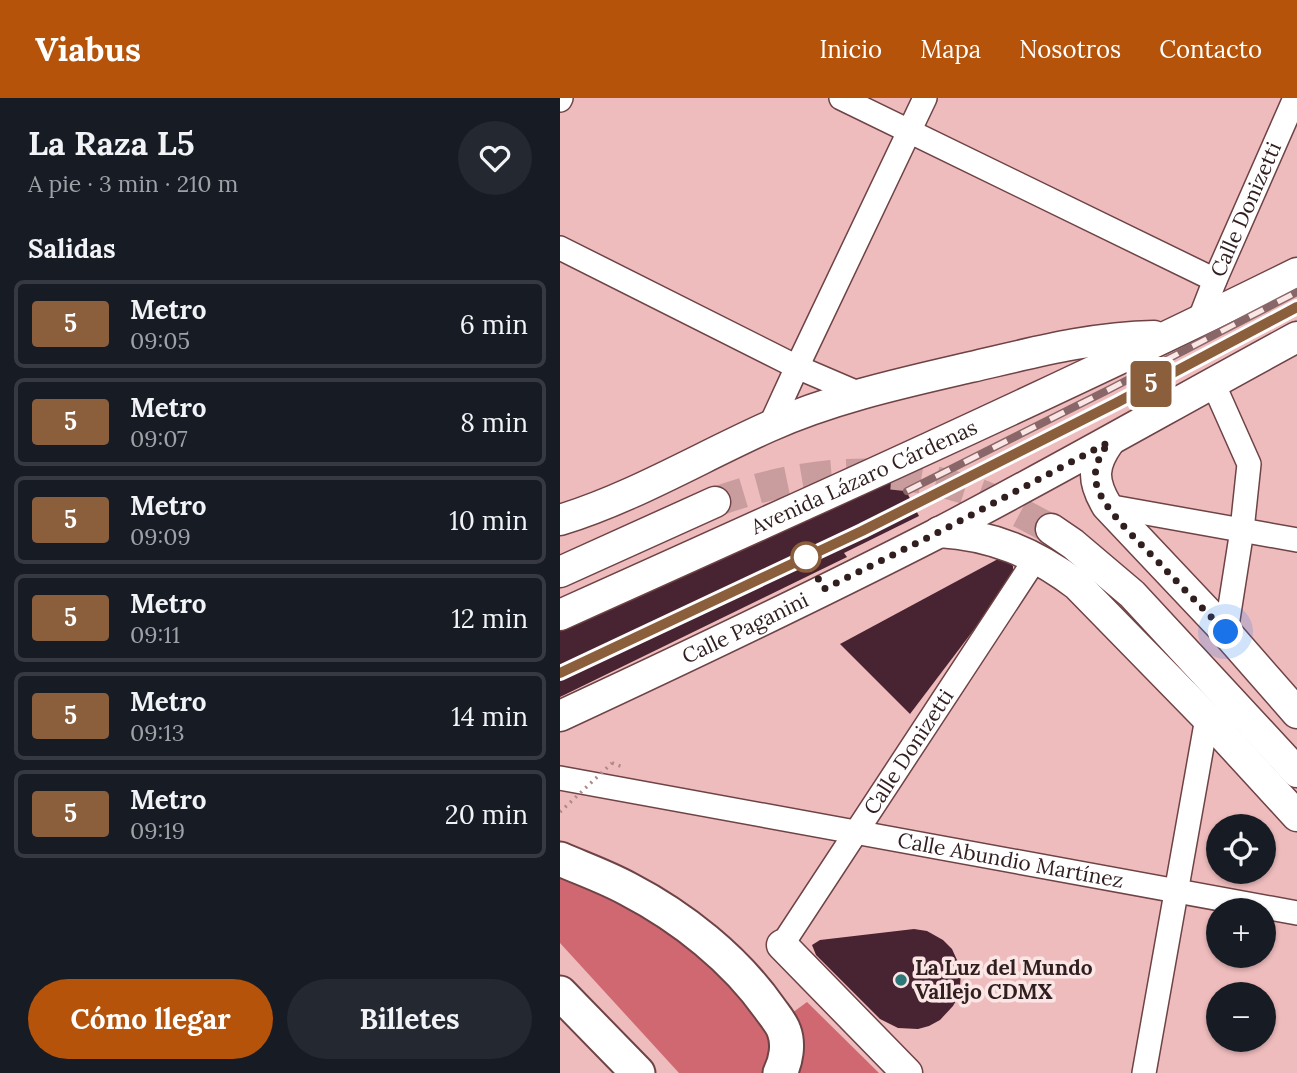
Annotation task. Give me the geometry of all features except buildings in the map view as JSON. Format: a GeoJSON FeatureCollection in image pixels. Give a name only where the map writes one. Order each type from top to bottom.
{"type":"FeatureCollection","features":[{"type":"Feature","properties":{"kind":"highway"},"geometry":{"type":"LineString","coordinates":[[560,859],[630,889],[682,922],[727,960],[760,996],[784,1030],[786,1055],[780,1073]]}},
{"type":"Feature","properties":{"kind":"highway"},"geometry":{"type":"LineString","coordinates":[[560,993],[638,1073]]}},
{"type":"Feature","properties":{"kind":"highway"},"geometry":{"type":"LineString","coordinates":[[612,1046],[660,1073]]}},
{"type":"Feature","properties":{"kind":"main road"},"geometry":{"type":"LineString","coordinates":[[560,520],[583,513],[658,480],[770,426],[860,394],[1075,344],[1109,338],[1168,336],[1297,273]]}},
{"type":"Feature","properties":{"kind":"main road","name":"Avenida Lázaro Cárdenas"},"geometry":{"type":"LineString","coordinates":[[560,615],[876,474],[1168,336]]}},
{"type":"Feature","properties":{"kind":"main road","name":"Calle Paganini"},"geometry":{"type":"LineString","coordinates":[[560,716],[694,654],[939,532],[1109,442],[1297,337]]}},
{"type":"Feature","properties":{"kind":"main road"},"geometry":{"type":"LineString","coordinates":[[1109,442],[1098,460],[1095,481],[1107,506],[1297,712]]}},
{"type":"Feature","properties":{"kind":"main road"},"geometry":{"type":"LineString","coordinates":[[560,572],[715,502]]}},
{"type":"Feature","properties":{"kind":"main road"},"geometry":{"type":"LineString","coordinates":[[1051,529],[1132,594],[1297,772]]}},
{"type":"Feature","properties":{"kind":"main road"},"geometry":{"type":"LineString","coordinates":[[939,532],[982,537],[1019,550],[1059,571],[1077,585],[1207,718],[1297,816]]}},
{"type":"Feature","properties":{"kind":"main road"},"geometry":{"type":"LineString","coordinates":[[560,550],[609,549]]}},
{"type":"Feature","properties":{"kind":"main road"},"geometry":{"type":"LineString","coordinates":[[782,945],[906,1073]]}},
{"type":"Feature","properties":{"kind":"street"},"geometry":{"type":"LineString","coordinates":[[841,98],[1214,280]]}},
{"type":"Feature","properties":{"kind":"street"},"geometry":{"type":"LineString","coordinates":[[770,426],[925,98]]}},
{"type":"Feature","properties":{"kind":"street","name":"Calle Donizetti"},"geometry":{"type":"LineString","coordinates":[[1199,321],[1214,280],[1295,98]]}},
{"type":"Feature","properties":{"kind":"street"},"geometry":{"type":"LineString","coordinates":[[560,248],[797,367],[860,394]]}},
{"type":"Feature","properties":{"kind":"street"},"geometry":{"type":"LineString","coordinates":[[1213,383],[1250,464],[1226,632]]}},
{"type":"Feature","properties":{"kind":"street"},"geometry":{"type":"LineString","coordinates":[[1107,506],[1297,540]]}},
{"type":"Feature","properties":{"kind":"street","name":"Calle Donizetti"},"geometry":{"type":"LineString","coordinates":[[782,945],[1036,558]]}},
{"type":"Feature","properties":{"kind":"street"},"geometry":{"type":"LineString","coordinates":[[1144,1073],[1207,718]]}},
{"type":"Feature","properties":{"kind":"street","name":"Calle Abundio Martínez"},"geometry":{"type":"LineString","coordinates":[[560,778],[1297,913]]}},
{"type":"Feature","properties":{"kind":"path"},"geometry":{"type":"LineString","coordinates":[[560,812],[612,763]]}},
{"type":"Feature","properties":{"kind":"shaded area"},"geometry":{"type":"Polygon","coordinates":[[[560,867],[659,925],[741,988],[772,1038],[766,1073],[679,1073],[560,943],[560,867]]]}},
{"type":"Feature","properties":{"kind":"shaded area"},"geometry":{"type":"Polygon","coordinates":[[[807,1002],[879,1073],[798,1073],[800,1051],[792,1013],[807,1002]]]}},
{"type":"Feature","properties":{"kind":"tunnel"},"geometry":{"type":"LineString","coordinates":[[715,502],[809,478],[840,474],[904,476],[968,490],[1051,529]]}},
{"type":"Feature","properties":{"kind":"railway"},"geometry":{"type":"LineString","coordinates":[[907,491],[1297,292]]}},
{"type":"Feature","properties":{"kind":"railway"},"geometry":{"type":"LineString","coordinates":[[913,505],[1116,403],[1297,307]]}},
{"type":"Feature","properties":{"kind":"metro line","name":"5"},"geometry":{"type":"LineString","coordinates":[[560,673],[862,531],[1116,403],[1297,307]]}},
{"type":"Feature","properties":{"kind":"place","name":"La Luz del Mundo Vallejo CDMX"},"geometry":{"type":"Point","coordinates":[901,980]}},
{"type":"Feature","properties":{"kind":"route"},"geometry":{"type":"LineString","coordinates":[[806,557],[824,589],[1109,442],[1098,460],[1095,481],[1099,494],[1119,520],[1226,632]]}}]}
